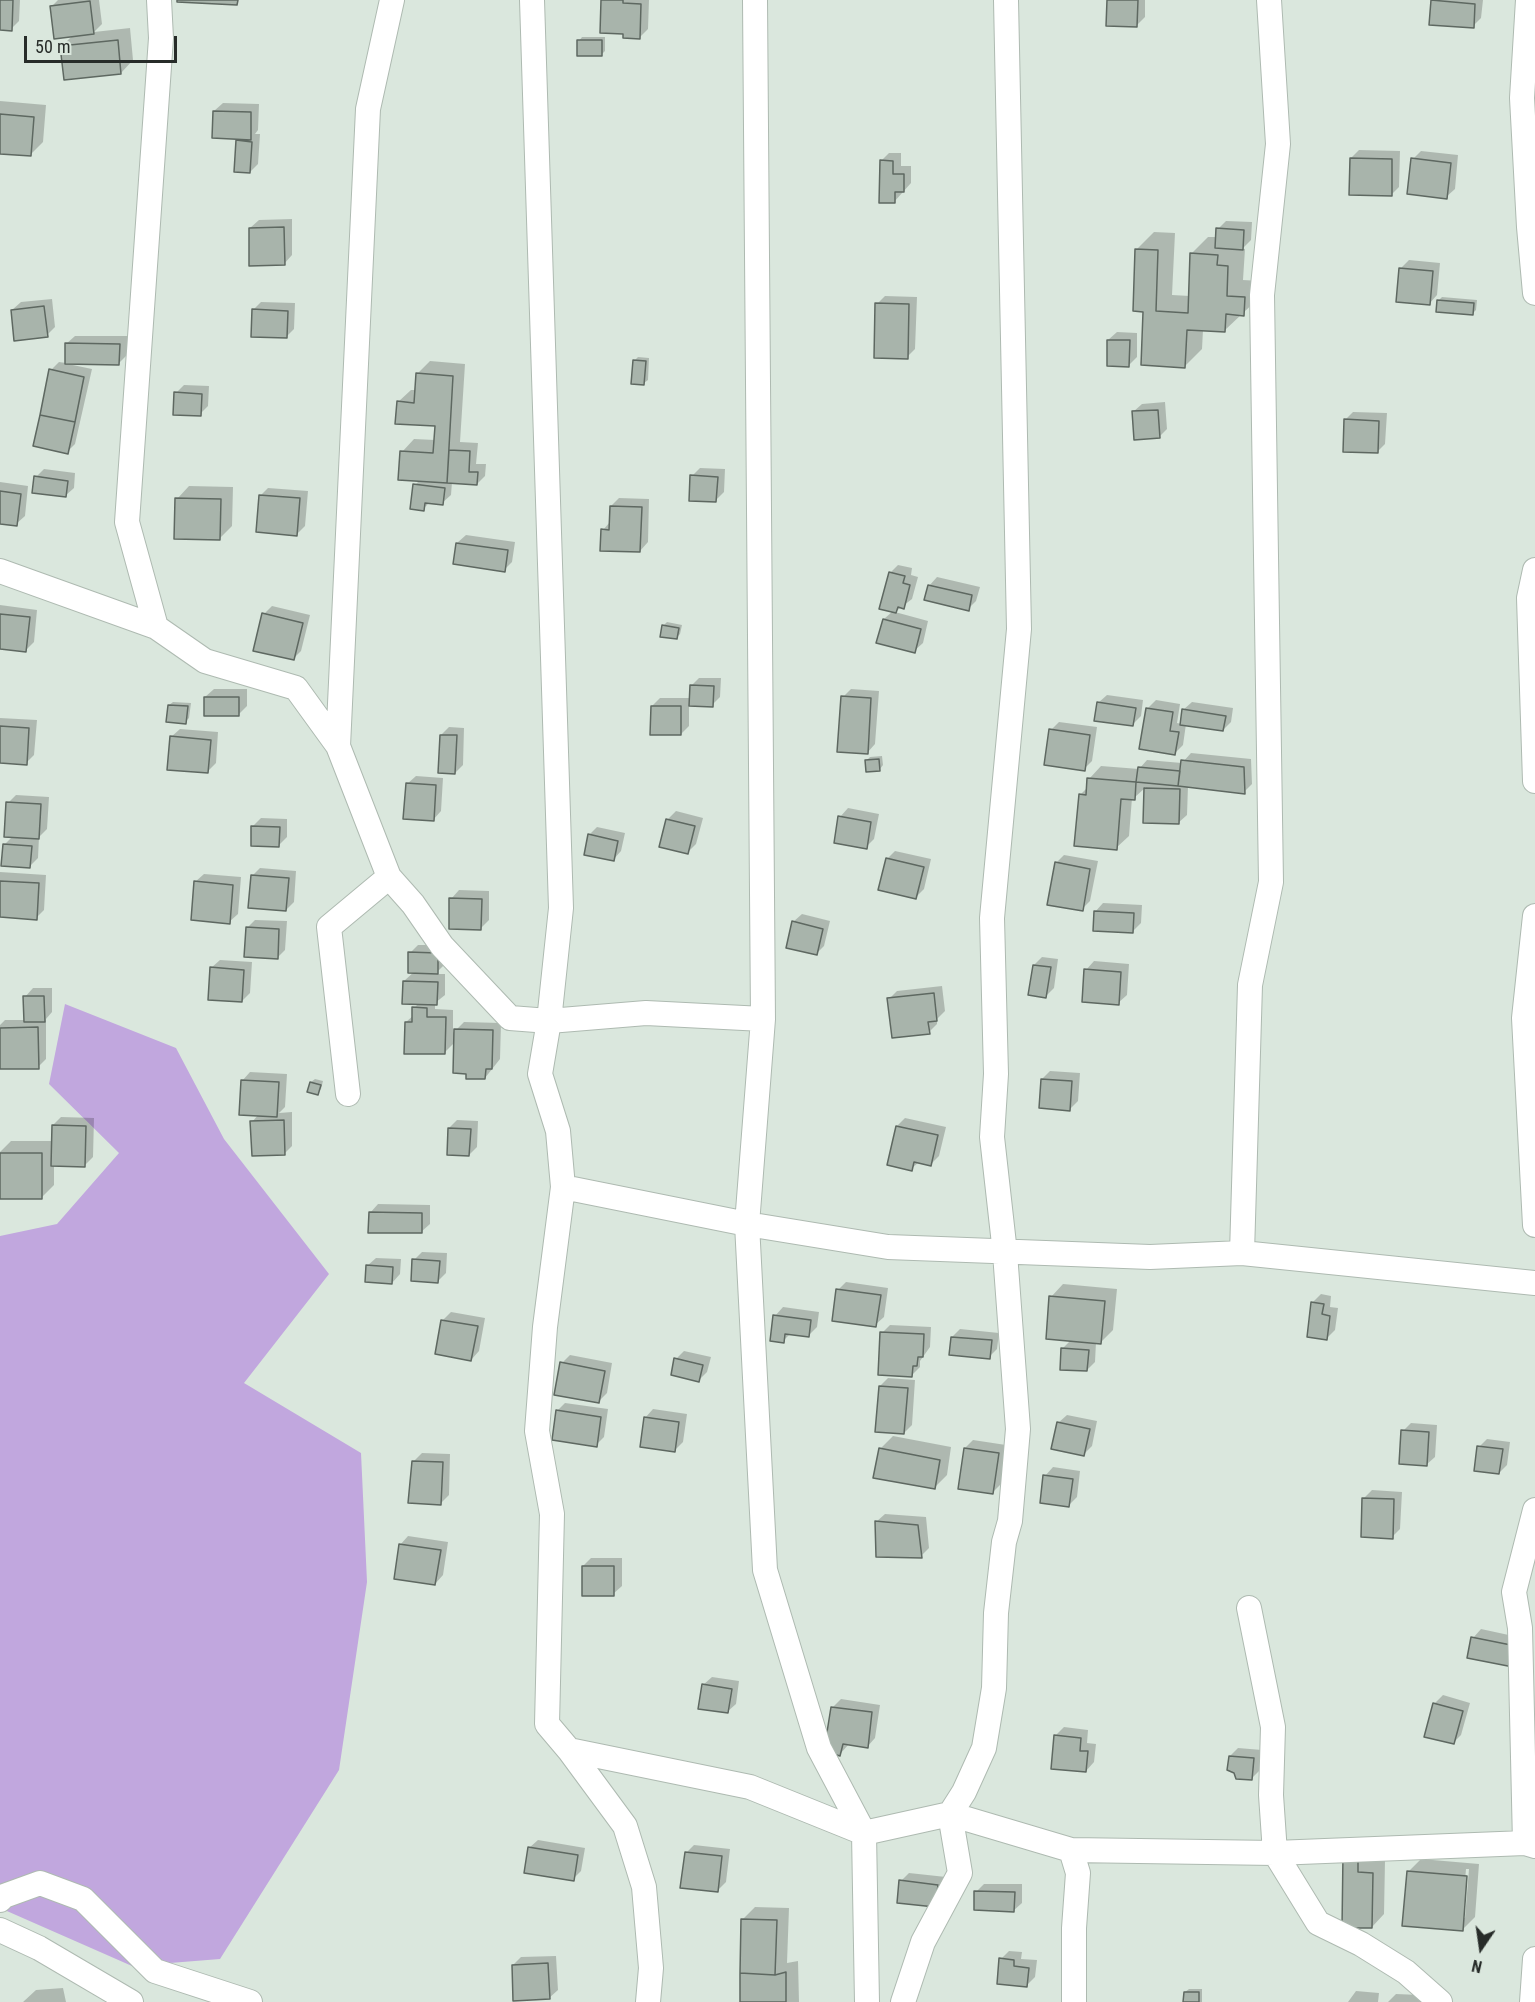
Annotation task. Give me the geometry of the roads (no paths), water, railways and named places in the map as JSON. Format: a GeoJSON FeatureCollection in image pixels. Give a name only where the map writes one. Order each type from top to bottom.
{"type":"FeatureCollection","features":[{"type":"Feature","properties":{"kind":"street"},"geometry":{"type":"LineString","coordinates":[[156,627],[127,522],[161,38],[159,0]]}},
{"type":"Feature","properties":{"kind":"street"},"geometry":{"type":"LineString","coordinates":[[338,746],[368,109],[392,0]]}},
{"type":"Feature","properties":{"kind":"street"},"geometry":{"type":"LineString","coordinates":[[532,0],[561,909],[549,1021],[540,1074],[558,1131],[563,1187],[544,1327],[537,1431],[552,1514],[547,1724],[625,1826],[644,1887],[651,1968],[648,2002]]}},
{"type":"Feature","properties":{"kind":"street"},"geometry":{"type":"LineString","coordinates":[[755,0],[763,1019],[747,1224],[765,1570],[819,1748],[864,1833],[867,2002]]}},
{"type":"Feature","properties":{"kind":"street"},"geometry":{"type":"LineString","coordinates":[[903,2002],[923,1942],[960,1873],[950,1814],[964,1792],[984,1748],[994,1688],[996,1613],[1004,1542],[1010,1521],[1018,1429],[1005,1253],[992,1137],[996,1074],[992,918],[1019,629],[1006,0]]}},
{"type":"Feature","properties":{"kind":"street"},"geometry":{"type":"LineString","coordinates":[[1242,1253],[1250,985],[1270,882],[1262,295],[1278,144],[1269,0]]}},
{"type":"Feature","properties":{"kind":"street"},"geometry":{"type":"LineString","coordinates":[[1528,0],[1522,98],[1535,293]]}},
{"type":"Feature","properties":{"kind":"street"},"geometry":{"type":"LineString","coordinates":[[1535,570],[1529,598],[1535,781]]}},
{"type":"Feature","properties":{"kind":"street"},"geometry":{"type":"LineString","coordinates":[[0,571],[156,627],[205,661],[296,688],[338,746],[389,877],[413,904],[442,946],[510,1018],[549,1021],[646,1013],[763,1019]]}},
{"type":"Feature","properties":{"kind":"street"},"geometry":{"type":"LineString","coordinates":[[348,1094],[329,927],[389,877]]}},
{"type":"Feature","properties":{"kind":"street"},"geometry":{"type":"LineString","coordinates":[[1535,916],[1524,1018],[1535,1225]]}},
{"type":"Feature","properties":{"kind":"street"},"geometry":{"type":"LineString","coordinates":[[563,1187],[747,1224],[888,1247],[1150,1257],[1242,1253],[1535,1283]]}},
{"type":"Feature","properties":{"kind":"street"},"geometry":{"type":"LineString","coordinates":[[568,1750],[750,1787],[864,1833],[950,1814],[1071,1850],[1275,1853],[1530,1845],[1520,1628],[1514,1592],[1535,1510]]}},
{"type":"Feature","properties":{"kind":"street"},"geometry":{"type":"LineString","coordinates":[[1249,1608],[1273,1727],[1271,1795],[1275,1853],[1318,1923],[1361,1944],[1406,1972],[1440,2002]]}},
{"type":"Feature","properties":{"kind":"street"},"geometry":{"type":"LineString","coordinates":[[1071,1850],[1078,1873],[1074,1928],[1074,2002]]}},
{"type":"Feature","properties":{"kind":"street"},"geometry":{"type":"LineString","coordinates":[[0,1900],[4,1896],[40,1883],[83,1899],[155,1971],[250,2002]]}},
{"type":"Feature","properties":{"kind":"street"},"geometry":{"type":"LineString","coordinates":[[0,1930],[39,1948],[131,2002]]}},
{"type":"Feature","properties":{"kind":"street"},"geometry":{"type":"LineString","coordinates":[[1532,2002],[1535,1959]]}}]}
